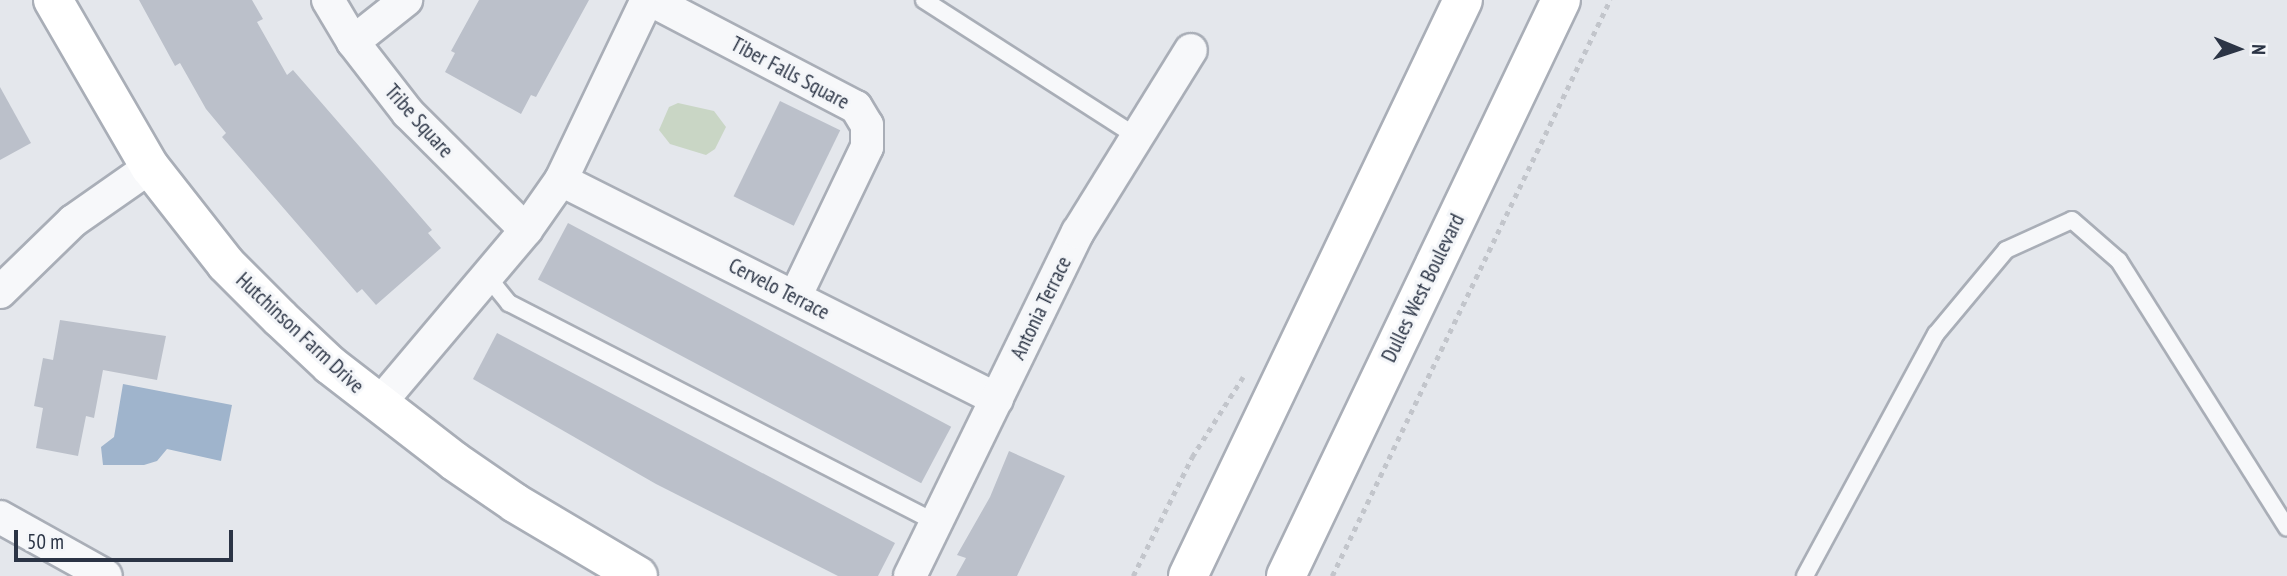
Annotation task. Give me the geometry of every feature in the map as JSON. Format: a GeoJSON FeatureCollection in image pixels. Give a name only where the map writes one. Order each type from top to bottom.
{"type":"FeatureCollection","features":[{"type":"Feature","properties":{"kind":"street","name":"Hutchinson Farm Drive"},"geometry":{"type":"LineString","coordinates":[[53,0],[150,167],[226,264],[330,365],[379,404],[515,503],[632,575]]}},
{"type":"Feature","properties":{"kind":"street","name":"Tribe Square"},"geometry":{"type":"LineString","coordinates":[[328,0],[353,42],[408,113],[526,230]]}},
{"type":"Feature","properties":{"kind":"street"},"geometry":{"type":"LineString","coordinates":[[353,42],[406,0]]}},
{"type":"Feature","properties":{"kind":"street"},"geometry":{"type":"LineString","coordinates":[[379,404],[526,230],[561,180],[649,0]]}},
{"type":"Feature","properties":{"kind":"street","name":"Tiber Falls Square"},"geometry":{"type":"LineString","coordinates":[[649,0],[856,107],[867,125],[867,148],[795,297]]}},
{"type":"Feature","properties":{"kind":"street"},"geometry":{"type":"LineString","coordinates":[[1188,576],[1463,0]]}},
{"type":"Feature","properties":{"kind":"street","name":"Dulles West Boulevard"},"geometry":{"type":"LineString","coordinates":[[1286,576],[1561,0]]}},
{"type":"Feature","properties":{"kind":"street","name":"Antonia Terrace"},"geometry":{"type":"LineString","coordinates":[[910,576],[1078,232],[1191,50]]}},
{"type":"Feature","properties":{"kind":"street"},"geometry":{"type":"LineString","coordinates":[[0,292],[73,221],[150,167]]}},
{"type":"Feature","properties":{"kind":"street","name":"Cervelo Terrace"},"geometry":{"type":"LineString","coordinates":[[561,180],[997,399]]}},
{"type":"Feature","properties":{"kind":"street"},"geometry":{"type":"LineString","coordinates":[[0,517],[106,576]]}},
{"type":"Feature","properties":{"kind":"lane"},"geometry":{"type":"LineString","coordinates":[[924,0],[1136,136]]}},
{"type":"Feature","properties":{"kind":"lane"},"geometry":{"type":"LineString","coordinates":[[1805,576],[1936,334],[2006,250],[2072,220],[2119,261],[2287,528]]}},
{"type":"Feature","properties":{"kind":"lane"},"geometry":{"type":"LineString","coordinates":[[487,276],[509,303],[937,523]]}},
{"type":"Feature","properties":{"kind":"path"},"geometry":{"type":"LineString","coordinates":[[1332,576],[1610,0]]}},
{"type":"Feature","properties":{"kind":"green space"},"geometry":{"type":"Polygon","coordinates":[[[678,103],[714,111],[726,127],[715,149],[706,155],[670,144],[659,130],[669,107],[678,103]]]}},
{"type":"Feature","properties":{"kind":"water"},"geometry":{"type":"Polygon","coordinates":[[[123,384],[232,405],[221,461],[167,449],[157,461],[144,465],[103,465],[101,447],[114,437],[123,384]]]}},
{"type":"Feature","properties":{"kind":"building"},"geometry":{"type":"Polygon","coordinates":[[[139,0],[252,0],[263,19],[257,22],[287,75],[293,70],[432,230],[428,233],[441,248],[376,305],[362,289],[357,293],[222,137],[226,133],[206,109],[180,63],[175,66],[139,0]]]}},
{"type":"Feature","properties":{"kind":"building"},"geometry":{"type":"Polygon","coordinates":[[[479,0],[589,0],[536,97],[531,95],[521,114],[445,72],[455,53],[451,51],[479,0]]]}},
{"type":"Feature","properties":{"kind":"building"},"geometry":{"type":"Polygon","coordinates":[[[0,87],[31,143],[0,160],[0,87]]]}},
{"type":"Feature","properties":{"kind":"building"},"geometry":{"type":"Polygon","coordinates":[[[780,101],[840,130],[794,226],[734,196],[780,101]]]}},
{"type":"Feature","properties":{"kind":"building"},"geometry":{"type":"Polygon","coordinates":[[[568,223],[951,427],[921,483],[538,280],[568,223]]]}},
{"type":"Feature","properties":{"kind":"building"},"geometry":{"type":"Polygon","coordinates":[[[60,320],[166,336],[157,380],[103,370],[94,418],[86,416],[78,456],[36,448],[43,408],[34,406],[43,358],[53,360],[60,320]]]}},
{"type":"Feature","properties":{"kind":"building"},"geometry":{"type":"Polygon","coordinates":[[[497,333],[895,543],[878,576],[838,576],[656,484],[473,379],[497,333]]]}},
{"type":"Feature","properties":{"kind":"building"},"geometry":{"type":"Polygon","coordinates":[[[1009,451],[1065,476],[1017,576],[956,576],[966,558],[957,555],[990,497],[1009,451]]]}}]}
